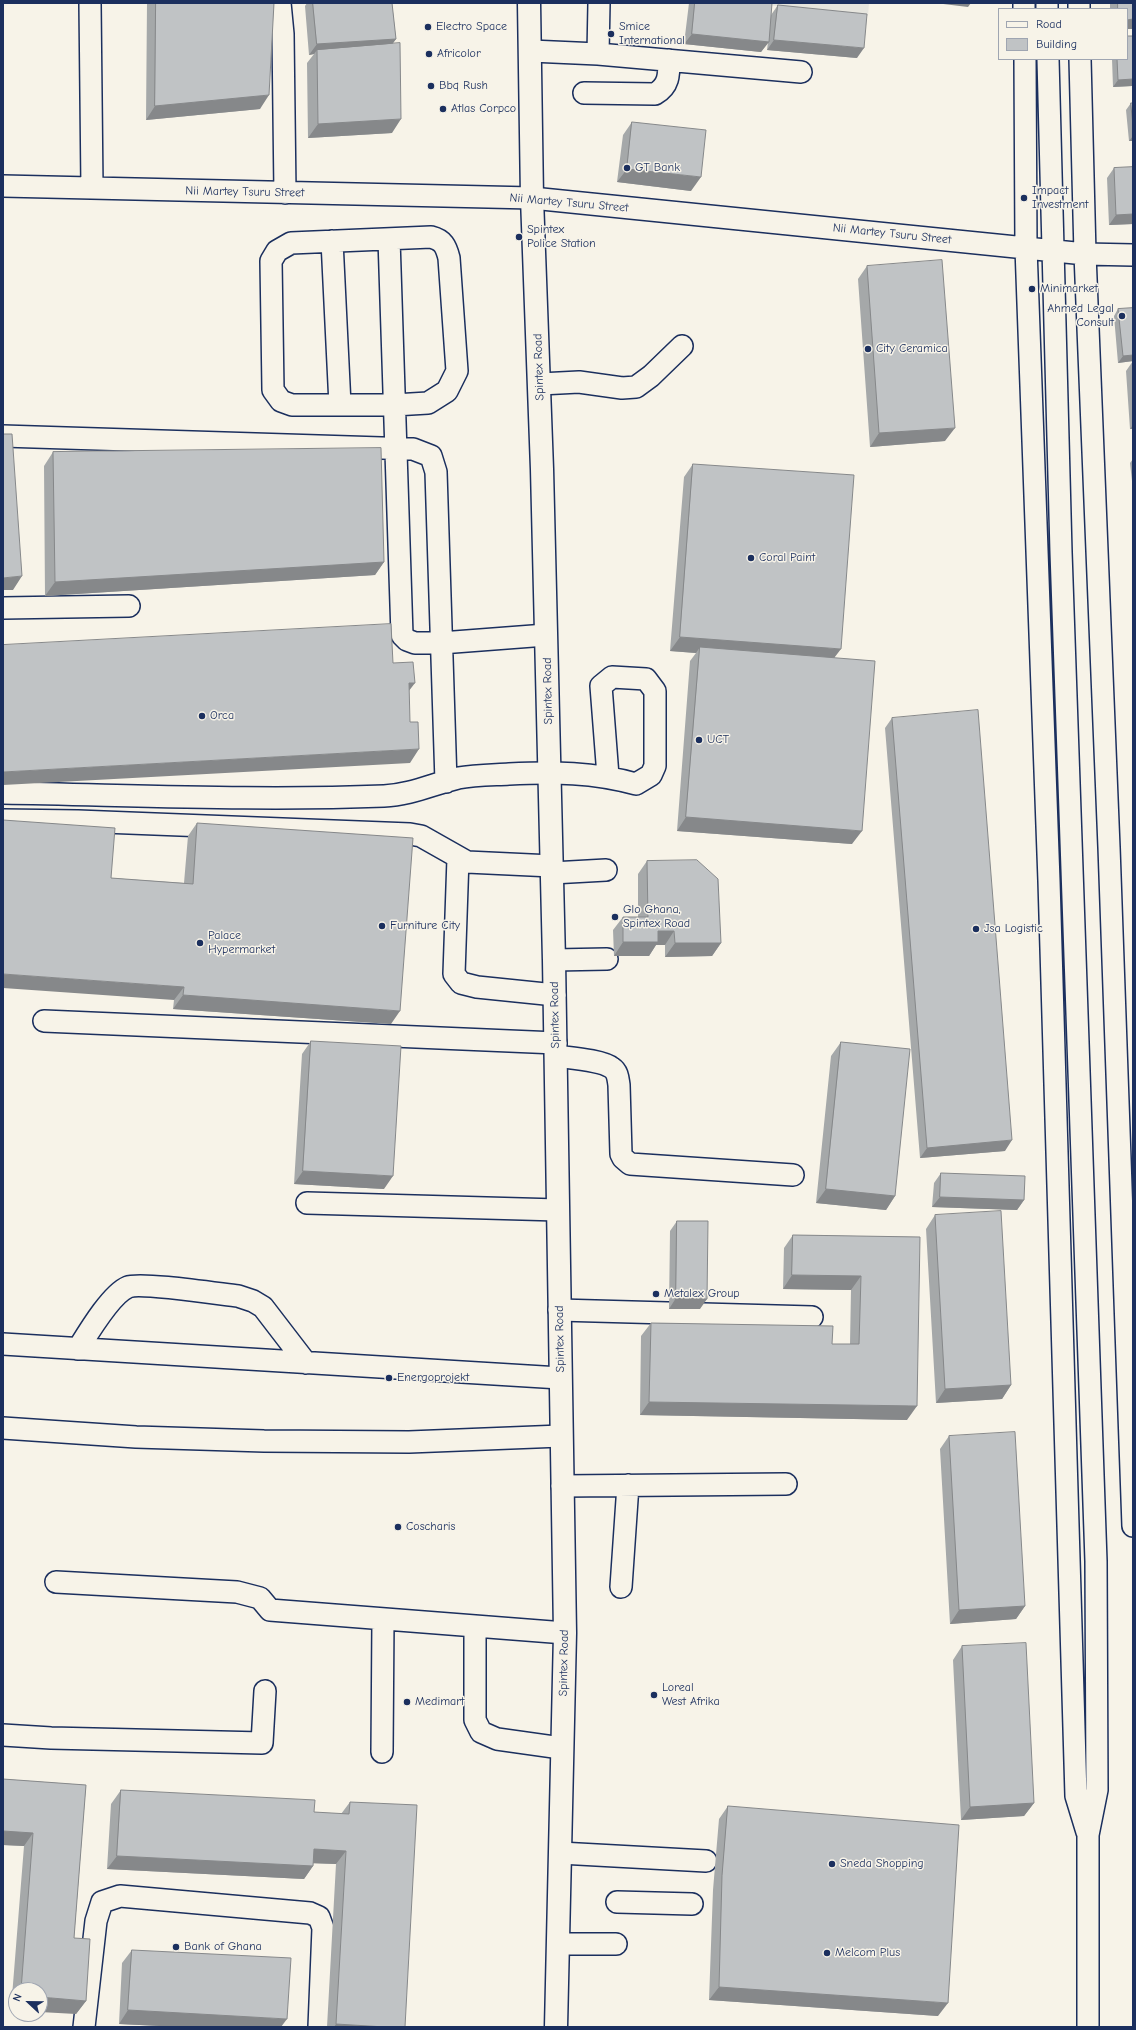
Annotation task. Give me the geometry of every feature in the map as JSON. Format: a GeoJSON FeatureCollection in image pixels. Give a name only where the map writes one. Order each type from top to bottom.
{"type":"FeatureCollection","features":[{"type":"Feature","properties":{"kind":"main road","name":"Spintex Road"},"geometry":{"type":"LineString","coordinates":[[530,3],[532,198],[540,384],[555,995],[565,1633],[561,1748],[559,1944],[556,2027]]}},
{"type":"Feature","properties":{"kind":"street"},"geometry":{"type":"LineString","coordinates":[[90,3],[92,188]]}},
{"type":"Feature","properties":{"kind":"street"},"geometry":{"type":"LineString","coordinates":[[280,3],[283,34],[285,193]]}},
{"type":"Feature","properties":{"kind":"street"},"geometry":{"type":"LineString","coordinates":[[598,54],[599,3]]}},
{"type":"Feature","properties":{"kind":"street"},"geometry":{"type":"LineString","coordinates":[[531,51],[598,54],[801,72]]}},
{"type":"Feature","properties":{"kind":"street"},"geometry":{"type":"LineString","coordinates":[[584,93],[655,94],[665,86],[669,77],[669,60]]}},
{"type":"Feature","properties":{"kind":"street"},"geometry":{"type":"LineString","coordinates":[[1025,60],[1026,248],[1049,881],[1076,1796],[1088,1835]]}},
{"type":"Feature","properties":{"kind":"street"},"geometry":{"type":"LineString","coordinates":[[1048,60],[1061,552],[1096,1561],[1097,1790],[1088,1835],[1088,2027]]}},
{"type":"Feature","properties":{"kind":"street"},"geometry":{"type":"LineString","coordinates":[[1080,60],[1085,254],[1109,839],[1133,1526]]}},
{"type":"Feature","properties":{"kind":"street","name":"Nii Martey Tsuru Street"},"geometry":{"type":"LineString","coordinates":[[3,186],[532,198],[1085,254],[1133,255]]}},
{"type":"Feature","properties":{"kind":"street"},"geometry":{"type":"LineString","coordinates":[[431,237],[439,239],[446,246],[449,258],[457,371],[447,391],[428,403],[394,405],[292,405],[281,401],[273,390],[271,261],[278,251],[291,243],[389,239],[431,237]]}},
{"type":"Feature","properties":{"kind":"street"},"geometry":{"type":"LineString","coordinates":[[389,239],[402,635],[407,640],[415,643],[441,643],[546,635]]}},
{"type":"Feature","properties":{"kind":"street"},"geometry":{"type":"LineString","coordinates":[[332,241],[340,405]]}},
{"type":"Feature","properties":{"kind":"street"},"geometry":{"type":"LineString","coordinates":[[540,384],[579,382],[622,388],[636,387],[651,376],[682,346]]}},
{"type":"Feature","properties":{"kind":"street"},"geometry":{"type":"LineString","coordinates":[[3,436],[396,448],[413,449],[431,456],[436,472],[446,782]]}},
{"type":"Feature","properties":{"kind":"street"},"geometry":{"type":"LineString","coordinates":[[3,608],[129,606]]}},
{"type":"Feature","properties":{"kind":"street"},"geometry":{"type":"LineString","coordinates":[[3,793],[258,798],[386,796],[411,792],[446,782],[478,776],[550,772],[608,776],[636,784],[651,775],[655,766],[655,691],[646,679],[612,677],[601,686],[608,776]]}},
{"type":"Feature","properties":{"kind":"street"},"geometry":{"type":"LineString","coordinates":[[3,820],[78,820],[410,834],[421,836],[467,862],[552,869],[606,870]]}},
{"type":"Feature","properties":{"kind":"street"},"geometry":{"type":"LineString","coordinates":[[458,858],[454,974],[461,983],[477,987],[555,995]]}},
{"type":"Feature","properties":{"kind":"street"},"geometry":{"type":"LineString","coordinates":[[554,960],[607,959]]}},
{"type":"Feature","properties":{"kind":"street"},"geometry":{"type":"LineString","coordinates":[[44,1021],[556,1050],[612,1067],[617,1074],[619,1085],[621,1154],[630,1164],[793,1175]]}},
{"type":"Feature","properties":{"kind":"street"},"geometry":{"type":"LineString","coordinates":[[307,1203],[558,1210]]}},
{"type":"Feature","properties":{"kind":"street"},"geometry":{"type":"LineString","coordinates":[[78,1349],[111,1301],[128,1287],[144,1286],[238,1296],[253,1301],[263,1307],[306,1363]]}},
{"type":"Feature","properties":{"kind":"street"},"geometry":{"type":"LineString","coordinates":[[559,1310],[812,1318]]}},
{"type":"Feature","properties":{"kind":"street"},"geometry":{"type":"LineString","coordinates":[[3,1344],[560,1378]]}},
{"type":"Feature","properties":{"kind":"street"},"geometry":{"type":"LineString","coordinates":[[3,1428],[136,1437],[264,1441],[409,1442],[561,1436]]}},
{"type":"Feature","properties":{"kind":"street"},"geometry":{"type":"LineString","coordinates":[[562,1486],[786,1484]]}},
{"type":"Feature","properties":{"kind":"street"},"geometry":{"type":"LineString","coordinates":[[621,1587],[628,1485]]}},
{"type":"Feature","properties":{"kind":"street"},"geometry":{"type":"LineString","coordinates":[[56,1582],[238,1592],[260,1598],[270,1610],[565,1633]]}},
{"type":"Feature","properties":{"kind":"street"},"geometry":{"type":"LineString","coordinates":[[382,1752],[383,1619]]}},
{"type":"Feature","properties":{"kind":"street"},"geometry":{"type":"LineString","coordinates":[[475,1626],[475,1720],[481,1732],[497,1739],[561,1748]]}},
{"type":"Feature","properties":{"kind":"street"},"geometry":{"type":"LineString","coordinates":[[3,1735],[51,1738],[262,1743],[265,1691]]}},
{"type":"Feature","properties":{"kind":"street"},"geometry":{"type":"LineString","coordinates":[[560,1852],[706,1861]]}},
{"type":"Feature","properties":{"kind":"street"},"geometry":{"type":"LineString","coordinates":[[84,2027],[96,1921],[102,1902],[120,1896],[310,1913],[320,1917],[323,1928],[319,2027]]}},
{"type":"Feature","properties":{"kind":"street"},"geometry":{"type":"LineString","coordinates":[[617,1902],[692,1904]]}},
{"type":"Feature","properties":{"kind":"street"},"geometry":{"type":"LineString","coordinates":[[559,1944],[616,1944]]}},
{"type":"Feature","properties":{"kind":"shaded area"},"geometry":{"type":"Polygon","coordinates":[[[749,3],[869,3],[868,16],[749,3]]]}},
{"type":"Feature","properties":{"kind":"building"},"geometry":{"type":"Polygon","coordinates":[[[156,3],[274,3],[269,95],[155,106],[156,3]]]}},
{"type":"Feature","properties":{"kind":"building"},"geometry":{"type":"Polygon","coordinates":[[[313,3],[392,3],[396,39],[317,44],[313,3]]]}},
{"type":"Feature","properties":{"kind":"building"},"geometry":{"type":"Polygon","coordinates":[[[695,3],[772,3],[769,42],[692,34],[695,3]]]}},
{"type":"Feature","properties":{"kind":"building"},"geometry":{"type":"Polygon","coordinates":[[[1118,3],[1133,3],[1133,19],[1128,20],[1128,8],[1118,8],[1118,3]]]}},
{"type":"Feature","properties":{"kind":"building"},"geometry":{"type":"Polygon","coordinates":[[[778,5],[867,14],[864,48],[774,40],[778,5]]]}},
{"type":"Feature","properties":{"kind":"building"},"geometry":{"type":"Polygon","coordinates":[[[1128,36],[1133,36],[1133,79],[1118,80],[1117,60],[1128,60],[1128,36]]]}},
{"type":"Feature","properties":{"kind":"building"},"geometry":{"type":"Polygon","coordinates":[[[400,43],[401,119],[318,124],[317,50],[400,43]]]}},
{"type":"Feature","properties":{"kind":"building"},"geometry":{"type":"Polygon","coordinates":[[[1131,103],[1133,103],[1133,125],[1131,103]]]}},
{"type":"Feature","properties":{"kind":"building"},"geometry":{"type":"Polygon","coordinates":[[[632,122],[706,130],[701,177],[627,169],[632,122]]]}},
{"type":"Feature","properties":{"kind":"building"},"geometry":{"type":"Polygon","coordinates":[[[1133,167],[1133,214],[1116,215],[1114,168],[1133,167]]]}},
{"type":"Feature","properties":{"kind":"building"},"geometry":{"type":"Polygon","coordinates":[[[942,260],[955,428],[879,433],[867,266],[942,260]]]}},
{"type":"Feature","properties":{"kind":"building"},"geometry":{"type":"Polygon","coordinates":[[[1133,308],[1133,355],[1123,356],[1118,309],[1133,308]]]}},
{"type":"Feature","properties":{"kind":"building"},"geometry":{"type":"Polygon","coordinates":[[[3,434],[12,434],[22,576],[3,578],[3,434]]]}},
{"type":"Feature","properties":{"kind":"building"},"geometry":{"type":"Polygon","coordinates":[[[381,448],[384,562],[55,582],[53,452],[381,448]]]}},
{"type":"Feature","properties":{"kind":"building"},"geometry":{"type":"Polygon","coordinates":[[[693,464],[854,475],[841,649],[680,637],[693,464]]]}},
{"type":"Feature","properties":{"kind":"building","name":"Orca"},"geometry":{"type":"Polygon","coordinates":[[[391,624],[393,663],[413,662],[415,683],[409,683],[410,722],[418,722],[419,749],[3,772],[3,645],[391,624]]]}},
{"type":"Feature","properties":{"kind":"building"},"geometry":{"type":"Polygon","coordinates":[[[700,647],[875,661],[862,831],[686,817],[700,647]]]}},
{"type":"Feature","properties":{"kind":"building"},"geometry":{"type":"Polygon","coordinates":[[[978,710],[1012,1140],[927,1148],[892,718],[978,710]]]}},
{"type":"Feature","properties":{"kind":"building","name":"Palace Hypermarket"},"geometry":{"type":"Polygon","coordinates":[[[3,820],[115,828],[111,878],[193,884],[197,823],[413,838],[400,1011],[183,995],[184,987],[3,974],[3,820]]]}},
{"type":"Feature","properties":{"kind":"building"},"geometry":{"type":"Polygon","coordinates":[[[697,860],[718,879],[721,943],[675,943],[674,931],[658,931],[658,942],[623,942],[623,917],[648,917],[647,861],[697,860]]]}},
{"type":"Feature","properties":{"kind":"building"},"geometry":{"type":"Polygon","coordinates":[[[311,1041],[401,1046],[393,1176],[303,1171],[311,1041]]]}},
{"type":"Feature","properties":{"kind":"building"},"geometry":{"type":"Polygon","coordinates":[[[841,1042],[910,1049],[895,1196],[826,1189],[841,1042]]]}},
{"type":"Feature","properties":{"kind":"building"},"geometry":{"type":"Polygon","coordinates":[[[941,1173],[1025,1176],[1024,1200],[940,1197],[941,1173]]]}},
{"type":"Feature","properties":{"kind":"building"},"geometry":{"type":"Polygon","coordinates":[[[1001,1211],[1011,1385],[945,1389],[935,1215],[1001,1211]]]}},
{"type":"Feature","properties":{"kind":"building"},"geometry":{"type":"Polygon","coordinates":[[[677,1221],[708,1221],[707,1299],[676,1298],[677,1221]]]}},
{"type":"Feature","properties":{"kind":"building"},"geometry":{"type":"Polygon","coordinates":[[[793,1235],[920,1237],[917,1406],[649,1402],[651,1323],[833,1326],[832,1344],[859,1344],[861,1276],[792,1275],[793,1235]]]}},
{"type":"Feature","properties":{"kind":"building"},"geometry":{"type":"Polygon","coordinates":[[[1015,1432],[1025,1606],[959,1610],[949,1436],[1015,1432]]]}},
{"type":"Feature","properties":{"kind":"building"},"geometry":{"type":"Polygon","coordinates":[[[1026,1643],[1034,1803],[970,1807],[962,1646],[1026,1643]]]}},
{"type":"Feature","properties":{"kind":"building"},"geometry":{"type":"Polygon","coordinates":[[[3,1779],[86,1785],[74,1938],[90,1939],[86,2001],[48,1998],[48,1982],[22,1982],[33,1833],[3,1831],[3,1779]]]}},
{"type":"Feature","properties":{"kind":"building"},"geometry":{"type":"Polygon","coordinates":[[[121,1790],[315,1800],[314,1812],[349,1814],[350,1802],[417,1805],[405,2027],[336,2024],[346,1851],[314,1849],[313,1866],[117,1856],[121,1790]]]}},
{"type":"Feature","properties":{"kind":"building"},"geometry":{"type":"Polygon","coordinates":[[[728,1806],[959,1825],[948,2003],[719,1987],[722,1876],[728,1806]]]}},
{"type":"Feature","properties":{"kind":"building"},"geometry":{"type":"Polygon","coordinates":[[[132,1950],[291,1958],[287,2019],[128,2010],[132,1950]]]}},
{"type":"Feature","properties":{"kind":"place","name":"Electro Space"},"geometry":{"type":"Point","coordinates":[428,27]}},
{"type":"Feature","properties":{"kind":"place","name":"Smice International"},"geometry":{"type":"Point","coordinates":[611,34]}},
{"type":"Feature","properties":{"kind":"place","name":"Africolor"},"geometry":{"type":"Point","coordinates":[429,54]}},
{"type":"Feature","properties":{"kind":"place","name":"Bbq Rush"},"geometry":{"type":"Point","coordinates":[431,86]}},
{"type":"Feature","properties":{"kind":"place","name":"Atlas Corpco"},"geometry":{"type":"Point","coordinates":[443,109]}},
{"type":"Feature","properties":{"kind":"place","name":"GT Bank"},"geometry":{"type":"Point","coordinates":[627,168]}},
{"type":"Feature","properties":{"kind":"place","name":"Impact Investment"},"geometry":{"type":"Point","coordinates":[1024,198]}},
{"type":"Feature","properties":{"kind":"place","name":"Spintex Police Station"},"geometry":{"type":"Point","coordinates":[519,237]}},
{"type":"Feature","properties":{"kind":"place","name":"Minimarket"},"geometry":{"type":"Point","coordinates":[1032,289]}},
{"type":"Feature","properties":{"kind":"place","name":"Ahmed Legal Consult"},"geometry":{"type":"Point","coordinates":[1122,316]}},
{"type":"Feature","properties":{"kind":"place","name":"City Ceramica"},"geometry":{"type":"Point","coordinates":[868,349]}},
{"type":"Feature","properties":{"kind":"place","name":"Coral Paint"},"geometry":{"type":"Point","coordinates":[751,558]}},
{"type":"Feature","properties":{"kind":"place","name":"Orca"},"geometry":{"type":"Point","coordinates":[202,716]}},
{"type":"Feature","properties":{"kind":"place","name":"UCT"},"geometry":{"type":"Point","coordinates":[699,740]}},
{"type":"Feature","properties":{"kind":"place","name":"Glo Ghana, Spintex Road"},"geometry":{"type":"Point","coordinates":[615,917]}},
{"type":"Feature","properties":{"kind":"place","name":"Furniture City"},"geometry":{"type":"Point","coordinates":[382,926]}},
{"type":"Feature","properties":{"kind":"place","name":"Jsa Logistic"},"geometry":{"type":"Point","coordinates":[976,929]}},
{"type":"Feature","properties":{"kind":"place","name":"Palace Hypermarket"},"geometry":{"type":"Point","coordinates":[200,943]}},
{"type":"Feature","properties":{"kind":"place","name":"Metalex Group"},"geometry":{"type":"Point","coordinates":[656,1294]}},
{"type":"Feature","properties":{"kind":"place","name":"Energoprojekt"},"geometry":{"type":"Point","coordinates":[389,1378]}},
{"type":"Feature","properties":{"kind":"place","name":"Coscharis"},"geometry":{"type":"Point","coordinates":[398,1527]}},
{"type":"Feature","properties":{"kind":"place","name":"Loreal West Afrika"},"geometry":{"type":"Point","coordinates":[654,1695]}},
{"type":"Feature","properties":{"kind":"place","name":"Medimart"},"geometry":{"type":"Point","coordinates":[407,1702]}},
{"type":"Feature","properties":{"kind":"place","name":"Sneda Shopping"},"geometry":{"type":"Point","coordinates":[832,1864]}},
{"type":"Feature","properties":{"kind":"place","name":"Bank of Ghana"},"geometry":{"type":"Point","coordinates":[176,1947]}},
{"type":"Feature","properties":{"kind":"place","name":"Melcom Plus"},"geometry":{"type":"Point","coordinates":[827,1953]}}]}
